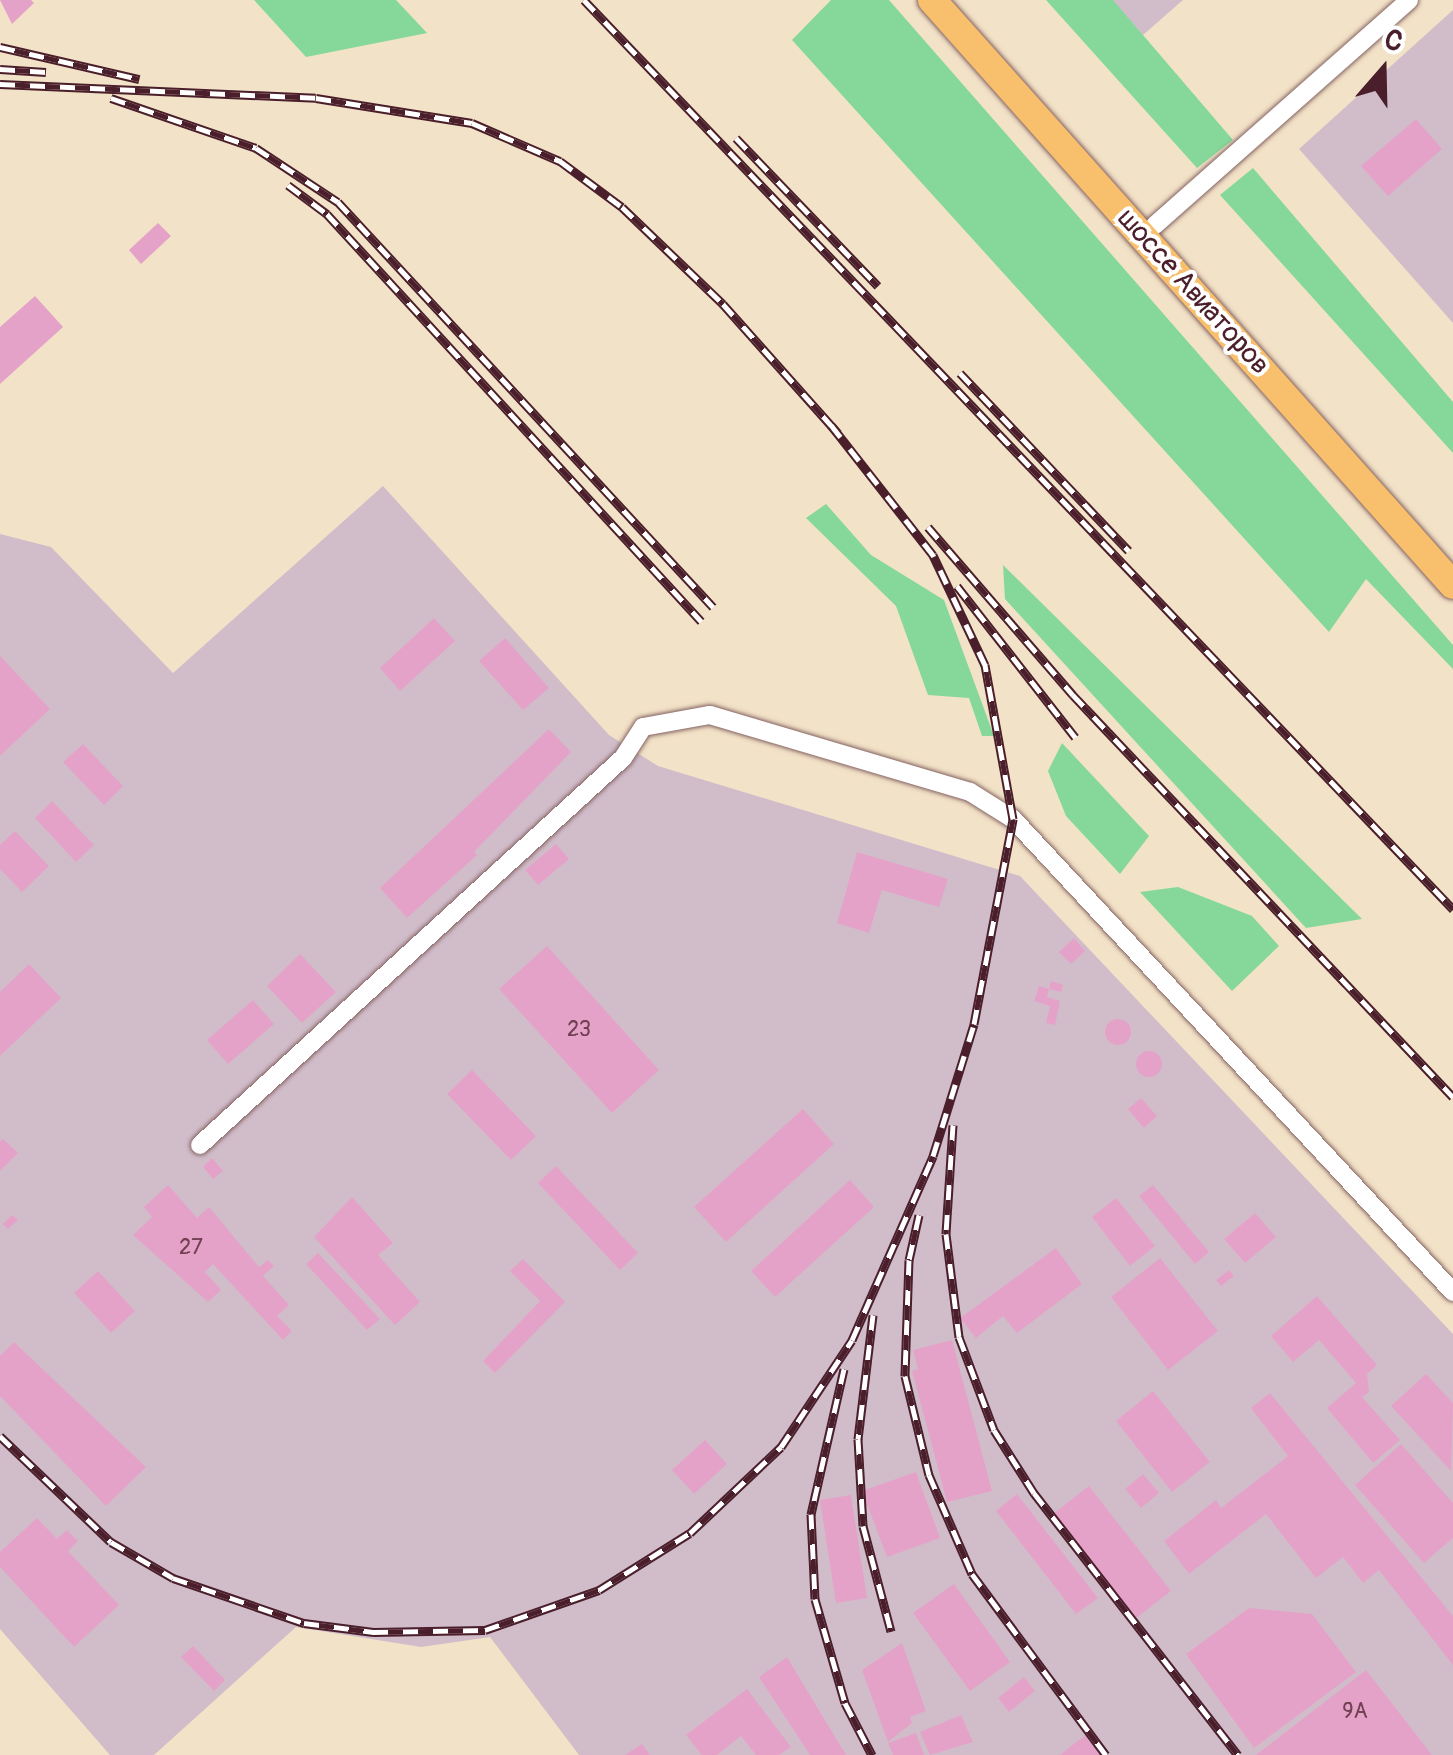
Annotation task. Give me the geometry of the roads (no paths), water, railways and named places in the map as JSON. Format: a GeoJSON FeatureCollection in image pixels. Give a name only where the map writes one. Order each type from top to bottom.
{"type":"FeatureCollection","features":[{"type":"Feature","properties":{"kind":"main road","name":"шоссе Авиаторов"},"geometry":{"type":"LineString","coordinates":[[932,0],[1453,585]]}},
{"type":"Feature","properties":{"kind":"main road","name":"шоссе Авиаторов"},"geometry":{"type":"LineString","coordinates":[[955,0],[1453,560]]}},
{"type":"Feature","properties":{"kind":"street"},"geometry":{"type":"LineString","coordinates":[[1155,225],[1409,0]]}},
{"type":"Feature","properties":{"kind":"street"},"geometry":{"type":"LineString","coordinates":[[200,1145],[623,758],[643,727],[710,714],[970,792],[1013,819],[1453,1292]]}},
{"type":"Feature","properties":{"kind":"railway"},"geometry":{"type":"LineString","coordinates":[[584,0],[1453,909]]}},
{"type":"Feature","properties":{"kind":"railway"},"geometry":{"type":"LineString","coordinates":[[0,47],[139,79]]}},
{"type":"Feature","properties":{"kind":"railway"},"geometry":{"type":"LineString","coordinates":[[0,69],[46,72]]}},
{"type":"Feature","properties":{"kind":"railway"},"geometry":{"type":"LineString","coordinates":[[0,84],[316,98],[472,123],[560,161],[622,207],[723,304],[838,433]]}},
{"type":"Feature","properties":{"kind":"railway"},"geometry":{"type":"LineString","coordinates":[[111,98],[256,148],[338,202],[713,607]]}},
{"type":"Feature","properties":{"kind":"railway"},"geometry":{"type":"LineString","coordinates":[[736,138],[878,286]]}},
{"type":"Feature","properties":{"kind":"railway"},"geometry":{"type":"LineString","coordinates":[[288,185],[327,214],[701,621]]}},
{"type":"Feature","properties":{"kind":"railway"},"geometry":{"type":"LineString","coordinates":[[960,373],[1129,551]]}},
{"type":"Feature","properties":{"kind":"railway"},"geometry":{"type":"LineString","coordinates":[[0,1436],[111,1542],[173,1578],[304,1623],[373,1632],[485,1630],[599,1590],[690,1533],[781,1447],[852,1340],[933,1156],[974,1024],[1013,819],[985,665],[933,555],[831,425]]}},
{"type":"Feature","properties":{"kind":"railway"},"geometry":{"type":"LineString","coordinates":[[928,527],[1073,695],[1453,1097]]}},
{"type":"Feature","properties":{"kind":"railway"},"geometry":{"type":"LineString","coordinates":[[957,586],[1075,737]]}},
{"type":"Feature","properties":{"kind":"railway"},"geometry":{"type":"LineString","coordinates":[[953,1125],[946,1234],[959,1337],[994,1430],[1034,1493],[1238,1755]]}},
{"type":"Feature","properties":{"kind":"railway"},"geometry":{"type":"LineString","coordinates":[[919,1215],[909,1260],[905,1376],[929,1475],[972,1574],[1106,1755]]}},
{"type":"Feature","properties":{"kind":"railway"},"geometry":{"type":"LineString","coordinates":[[873,1315],[858,1439],[863,1526],[891,1631]]}},
{"type":"Feature","properties":{"kind":"railway"},"geometry":{"type":"LineString","coordinates":[[844,1369],[811,1514],[815,1599],[845,1703],[872,1755]]}}]}
